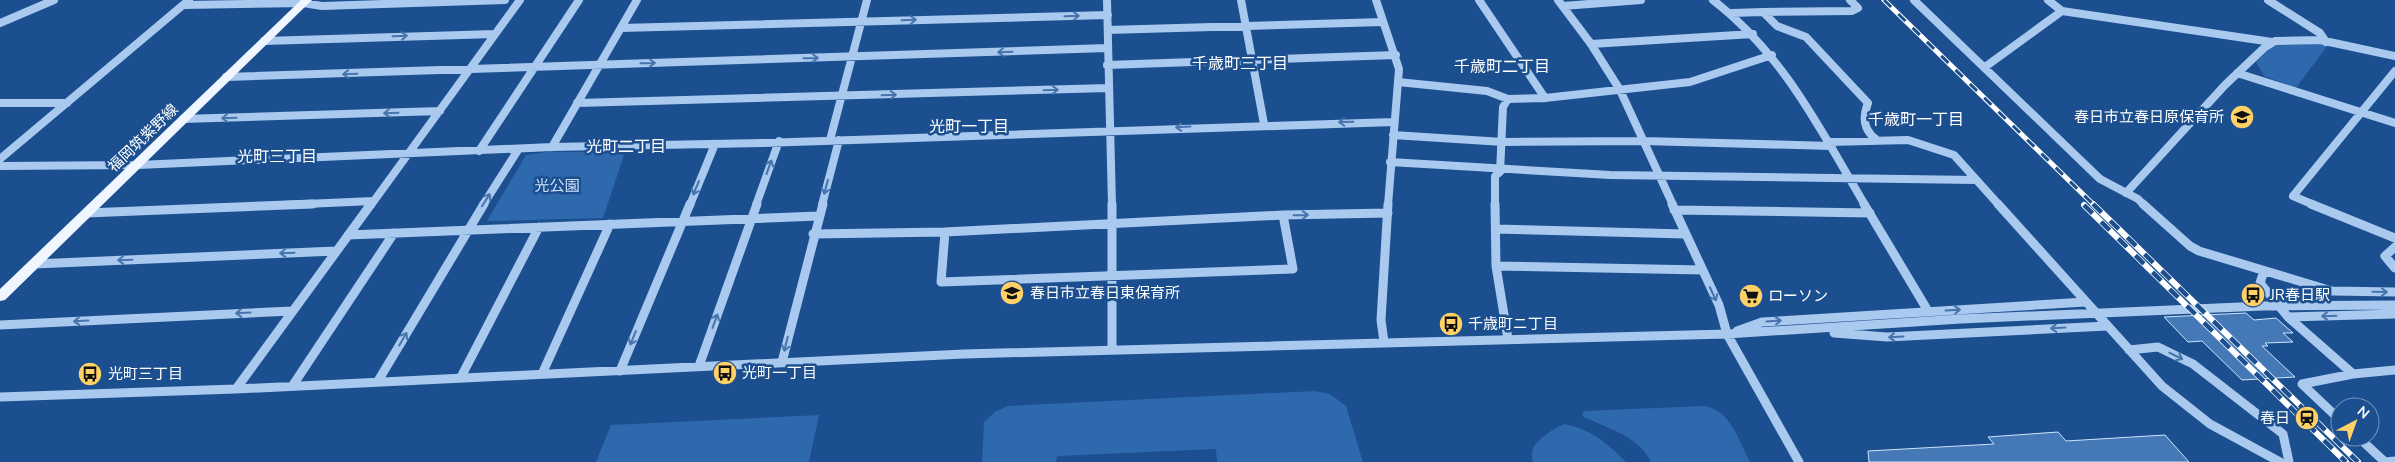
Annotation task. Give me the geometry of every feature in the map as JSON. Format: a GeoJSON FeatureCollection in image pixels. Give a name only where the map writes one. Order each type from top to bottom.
{"type":"FeatureCollection","features":[{"type":"Feature","properties":{"kind":"main road","name":"福岡筑紫野線"},"geometry":{"type":"LineString","coordinates":[[0,297],[305,2]]}},
{"type":"Feature","properties":{"kind":"street"},"geometry":{"type":"LineString","coordinates":[[0,23],[54,0]]}},
{"type":"Feature","properties":{"kind":"street"},"geometry":{"type":"LineString","coordinates":[[0,159],[186,2],[305,2],[336,0]]}},
{"type":"Feature","properties":{"kind":"street"},"geometry":{"type":"LineString","coordinates":[[305,2],[322,6],[505,0]]}},
{"type":"Feature","properties":{"kind":"street"},"geometry":{"type":"LineString","coordinates":[[236,389],[520,0]]}},
{"type":"Feature","properties":{"kind":"street"},"geometry":{"type":"LineString","coordinates":[[479,152],[579,0]]}},
{"type":"Feature","properties":{"kind":"street"},"geometry":{"type":"LineString","coordinates":[[552,147],[637,0]]}},
{"type":"Feature","properties":{"kind":"street"},"geometry":{"type":"LineString","coordinates":[[782,362],[818,216],[834,140],[840,96],[867,0]]}},
{"type":"Feature","properties":{"kind":"street"},"geometry":{"type":"LineString","coordinates":[[1107,0],[1107,65],[1111,131],[1114,276],[1112,350]]}},
{"type":"Feature","properties":{"kind":"street"},"geometry":{"type":"LineString","coordinates":[[1241,0],[1248,26],[1264,124]]}},
{"type":"Feature","properties":{"kind":"street"},"geometry":{"type":"LineString","coordinates":[[1376,0],[1396,54],[1399,69],[1390,162],[1381,320],[1384,342]]}},
{"type":"Feature","properties":{"kind":"street"},"geometry":{"type":"LineString","coordinates":[[1478,0],[1528,77],[1545,98]]}},
{"type":"Feature","properties":{"kind":"street"},"geometry":{"type":"LineString","coordinates":[[1560,3],[1641,0]]}},
{"type":"Feature","properties":{"kind":"street"},"geometry":{"type":"LineString","coordinates":[[1713,0],[1732,13],[1772,55],[1830,144],[1928,311]]}},
{"type":"Feature","properties":{"kind":"street"},"geometry":{"type":"LineString","coordinates":[[1732,13],[1852,11],[1858,8],[1850,0]]}},
{"type":"Feature","properties":{"kind":"street"},"geometry":{"type":"LineString","coordinates":[[1914,0],[2100,179],[2138,199],[2199,251],[2332,291],[2395,292]]}},
{"type":"Feature","properties":{"kind":"street"},"geometry":{"type":"LineString","coordinates":[[2048,0],[2062,11],[2272,42],[2298,38],[2395,56]]}},
{"type":"Feature","properties":{"kind":"street"},"geometry":{"type":"LineString","coordinates":[[2268,0],[2320,33],[2326,42]]}},
{"type":"Feature","properties":{"kind":"street"},"geometry":{"type":"LineString","coordinates":[[1560,3],[1591,44],[1620,90],[1719,305],[1727,334],[1799,462]]}},
{"type":"Feature","properties":{"kind":"street"},"geometry":{"type":"LineString","coordinates":[[1985,67],[2062,11]]}},
{"type":"Feature","properties":{"kind":"street"},"geometry":{"type":"LineString","coordinates":[[1763,12],[1776,26],[1806,37],[1868,103],[1864,113],[1866,129],[1877,140]]}},
{"type":"Feature","properties":{"kind":"street"},"geometry":{"type":"LineString","coordinates":[[620,28],[1108,15]]}},
{"type":"Feature","properties":{"kind":"street"},"geometry":{"type":"LineString","coordinates":[[1108,30],[1383,22]]}},
{"type":"Feature","properties":{"kind":"street"},"geometry":{"type":"LineString","coordinates":[[264,40],[495,34]]}},
{"type":"Feature","properties":{"kind":"street"},"geometry":{"type":"LineString","coordinates":[[1591,44],[1754,34]]}},
{"type":"Feature","properties":{"kind":"street"},"geometry":{"type":"LineString","coordinates":[[2126,192],[2237,73],[2272,42]]}},
{"type":"Feature","properties":{"kind":"street"},"geometry":{"type":"LineString","coordinates":[[226,77],[469,71],[600,64],[1107,48]]}},
{"type":"Feature","properties":{"kind":"street"},"geometry":{"type":"LineString","coordinates":[[1107,65],[1254,61],[1396,54]]}},
{"type":"Feature","properties":{"kind":"street"},"geometry":{"type":"LineString","coordinates":[[1398,82],[1487,91],[1508,99],[1545,98],[1690,82],[1772,55]]}},
{"type":"Feature","properties":{"kind":"street"},"geometry":{"type":"LineString","coordinates":[[2395,71],[2293,196],[2395,238]]}},
{"type":"Feature","properties":{"kind":"street"},"geometry":{"type":"LineString","coordinates":[[2237,73],[2395,123]]}},
{"type":"Feature","properties":{"kind":"street"},"geometry":{"type":"LineString","coordinates":[[577,103],[1109,88]]}},
{"type":"Feature","properties":{"kind":"street"},"geometry":{"type":"LineString","coordinates":[[1508,99],[1503,108],[1500,172],[1495,176],[1496,266],[1508,338]]}},
{"type":"Feature","properties":{"kind":"street"},"geometry":{"type":"LineString","coordinates":[[0,102],[67,103]]}},
{"type":"Feature","properties":{"kind":"street"},"geometry":{"type":"LineString","coordinates":[[184,119],[440,111]]}},
{"type":"Feature","properties":{"kind":"street"},"geometry":{"type":"LineString","coordinates":[[0,166],[138,165],[479,152],[552,147],[715,144],[1264,124],[1394,122]]}},
{"type":"Feature","properties":{"kind":"street"},"geometry":{"type":"LineString","coordinates":[[1393,134],[1502,142],[1643,141],[1830,144],[1877,140],[1908,140],[1954,155],[2162,386],[2210,424],[2280,462]]}},
{"type":"Feature","properties":{"kind":"street"},"geometry":{"type":"LineString","coordinates":[[699,366],[779,141]]}},
{"type":"Feature","properties":{"kind":"street"},"geometry":{"type":"LineString","coordinates":[[620,371],[715,144]]}},
{"type":"Feature","properties":{"kind":"street"},"geometry":{"type":"LineString","coordinates":[[378,381],[467,230],[518,150]]}},
{"type":"Feature","properties":{"kind":"street"},"geometry":{"type":"LineString","coordinates":[[1390,162],[1500,172],[1976,180]]}},
{"type":"Feature","properties":{"kind":"street"},"geometry":{"type":"LineString","coordinates":[[86,212],[373,201]]}},
{"type":"Feature","properties":{"kind":"street"},"geometry":{"type":"LineString","coordinates":[[1674,210],[1870,213]]}},
{"type":"Feature","properties":{"kind":"street"},"geometry":{"type":"LineString","coordinates":[[813,234],[945,232],[1283,215],[1388,213]]}},
{"type":"Feature","properties":{"kind":"street"},"geometry":{"type":"LineString","coordinates":[[945,232],[940,282],[1293,269],[1283,215]]}},
{"type":"Feature","properties":{"kind":"street"},"geometry":{"type":"LineString","coordinates":[[348,234],[818,216]]}},
{"type":"Feature","properties":{"kind":"street"},"geometry":{"type":"LineString","coordinates":[[542,374],[610,224]]}},
{"type":"Feature","properties":{"kind":"street"},"geometry":{"type":"LineString","coordinates":[[461,377],[539,227]]}},
{"type":"Feature","properties":{"kind":"street"},"geometry":{"type":"LineString","coordinates":[[1496,229],[1686,234]]}},
{"type":"Feature","properties":{"kind":"street"},"geometry":{"type":"LineString","coordinates":[[293,385],[394,233]]}},
{"type":"Feature","properties":{"kind":"street"},"geometry":{"type":"LineString","coordinates":[[2395,246],[2385,256],[2395,268]]}},
{"type":"Feature","properties":{"kind":"street"},"geometry":{"type":"LineString","coordinates":[[34,264],[336,251]]}},
{"type":"Feature","properties":{"kind":"street"},"geometry":{"type":"LineString","coordinates":[[1496,266],[1702,270]]}},
{"type":"Feature","properties":{"kind":"street"},"geometry":{"type":"LineString","coordinates":[[2264,271],[2260,283],[2288,317],[2353,374]]}},
{"type":"Feature","properties":{"kind":"street"},"geometry":{"type":"LineString","coordinates":[[2357,292],[2380,314]]}},
{"type":"Feature","properties":{"kind":"street"},"geometry":{"type":"LineString","coordinates":[[1727,334],[1762,322],[2085,302]]}},
{"type":"Feature","properties":{"kind":"street"},"geometry":{"type":"LineString","coordinates":[[0,397],[236,389],[782,362],[1508,338],[1727,334],[1961,320],[2264,306],[2395,306]]}},
{"type":"Feature","properties":{"kind":"street"},"geometry":{"type":"LineString","coordinates":[[0,325],[292,311]]}},
{"type":"Feature","properties":{"kind":"street"},"geometry":{"type":"LineString","coordinates":[[2288,317],[2395,314]]}},
{"type":"Feature","properties":{"kind":"street"},"geometry":{"type":"LineString","coordinates":[[1804,330],[1887,337],[2107,326]]}},
{"type":"Feature","properties":{"kind":"street"},"geometry":{"type":"LineString","coordinates":[[2129,350],[2158,347],[2193,364],[2283,434],[2289,462]]}},
{"type":"Feature","properties":{"kind":"street"},"geometry":{"type":"LineString","coordinates":[[2330,411],[2302,384],[2353,374],[2395,370]]}},
{"type":"Feature","properties":{"kind":"street"},"geometry":{"type":"LineString","coordinates":[[2369,447],[2385,462],[2395,461]]}},
{"type":"Feature","properties":{"kind":"green space"},"geometry":{"type":"Polygon","coordinates":[[[2299,40],[2328,45],[2296,88],[2264,76],[2256,62],[2275,43],[2299,40]]]}},
{"type":"Feature","properties":{"kind":"green space","name":"光公園"},"geometry":{"type":"Polygon","coordinates":[[[547,152],[625,152],[603,218],[487,221],[526,155],[547,152]]]}},
{"type":"Feature","properties":{"kind":"green space"},"geometry":{"type":"Polygon","coordinates":[[[1315,391],[1330,394],[1346,406],[1363,462],[1217,462],[1216,449],[1057,456],[1056,462],[982,462],[984,422],[996,411],[1008,406],[1315,391]]]}},
{"type":"Feature","properties":{"kind":"green space"},"geometry":{"type":"Polygon","coordinates":[[[1704,406],[1721,413],[1733,427],[1750,462],[1651,462],[1646,453],[1630,439],[1582,416],[1584,411],[1704,406]]]}},
{"type":"Feature","properties":{"kind":"green space"},"geometry":{"type":"Polygon","coordinates":[[[819,415],[809,462],[596,462],[611,425],[819,415]]]}},
{"type":"Feature","properties":{"kind":"green space"},"geometry":{"type":"Polygon","coordinates":[[[1564,424],[1590,433],[1626,462],[1533,462],[1533,449],[1536,444],[1546,434],[1564,424]]]}},
{"type":"Feature","properties":{"kind":"building","name":"春日"},"geometry":{"type":"Polygon","coordinates":[[[2246,313],[2254,320],[2276,318],[2293,333],[2283,333],[2293,342],[2265,343],[2268,346],[2262,346],[2295,377],[2242,380],[2202,341],[2188,342],[2164,317],[2246,313]]]}},
{"type":"Feature","properties":{"kind":"building"},"geometry":{"type":"Polygon","coordinates":[[[2058,432],[2066,441],[2165,435],[2189,462],[1869,462],[1868,451],[1994,444],[1988,437],[2058,432]]]}},
{"type":"Feature","properties":{"kind":"railway"},"geometry":{"type":"LineString","coordinates":[[1884,0],[2094,205]]}},
{"type":"Feature","properties":{"kind":"railway"},"geometry":{"type":"LineString","coordinates":[[2093,204],[2358,462]]}},
{"type":"Feature","properties":{"kind":"railway"},"geometry":{"type":"LineString","coordinates":[[2084,205],[2346,462]]}},
{"type":"Feature","properties":{"kind":"place","name":"春日市立春日原保育所"},"geometry":{"type":"Point","coordinates":[2242,117]}},
{"type":"Feature","properties":{"kind":"place","name":"春日市立春日東保育所"},"geometry":{"type":"Point","coordinates":[1012,293]}},
{"type":"Feature","properties":{"kind":"place","name":"JR春日駅"},"geometry":{"type":"Point","coordinates":[2253,295]}},
{"type":"Feature","properties":{"kind":"place","name":"ローソン"},"geometry":{"type":"Point","coordinates":[1751,296]}},
{"type":"Feature","properties":{"kind":"place","name":"千歳町ニ丁目"},"geometry":{"type":"Point","coordinates":[1451,324]}},
{"type":"Feature","properties":{"kind":"place","name":"光町一丁目"},"geometry":{"type":"Point","coordinates":[725,373]}},
{"type":"Feature","properties":{"kind":"place","name":"光町三丁目"},"geometry":{"type":"Point","coordinates":[90,374]}},
{"type":"Feature","properties":{"kind":"place","name":"春日"},"geometry":{"type":"Point","coordinates":[2307,418]}},
{"type":"Feature","properties":{"kind":"district","name":"千歳町三丁目"},"geometry":{"type":"Point","coordinates":[1240,64]}},
{"type":"Feature","properties":{"kind":"district","name":"千歳町二丁目"},"geometry":{"type":"Point","coordinates":[1502,67]}},
{"type":"Feature","properties":{"kind":"district","name":"千歳町一丁目"},"geometry":{"type":"Point","coordinates":[1916,120]}},
{"type":"Feature","properties":{"kind":"district","name":"光町一丁目"},"geometry":{"type":"Point","coordinates":[969,127]}},
{"type":"Feature","properties":{"kind":"district","name":"光町二丁目"},"geometry":{"type":"Point","coordinates":[626,147]}},
{"type":"Feature","properties":{"kind":"district","name":"光町三丁目"},"geometry":{"type":"Point","coordinates":[277,157]}}]}
